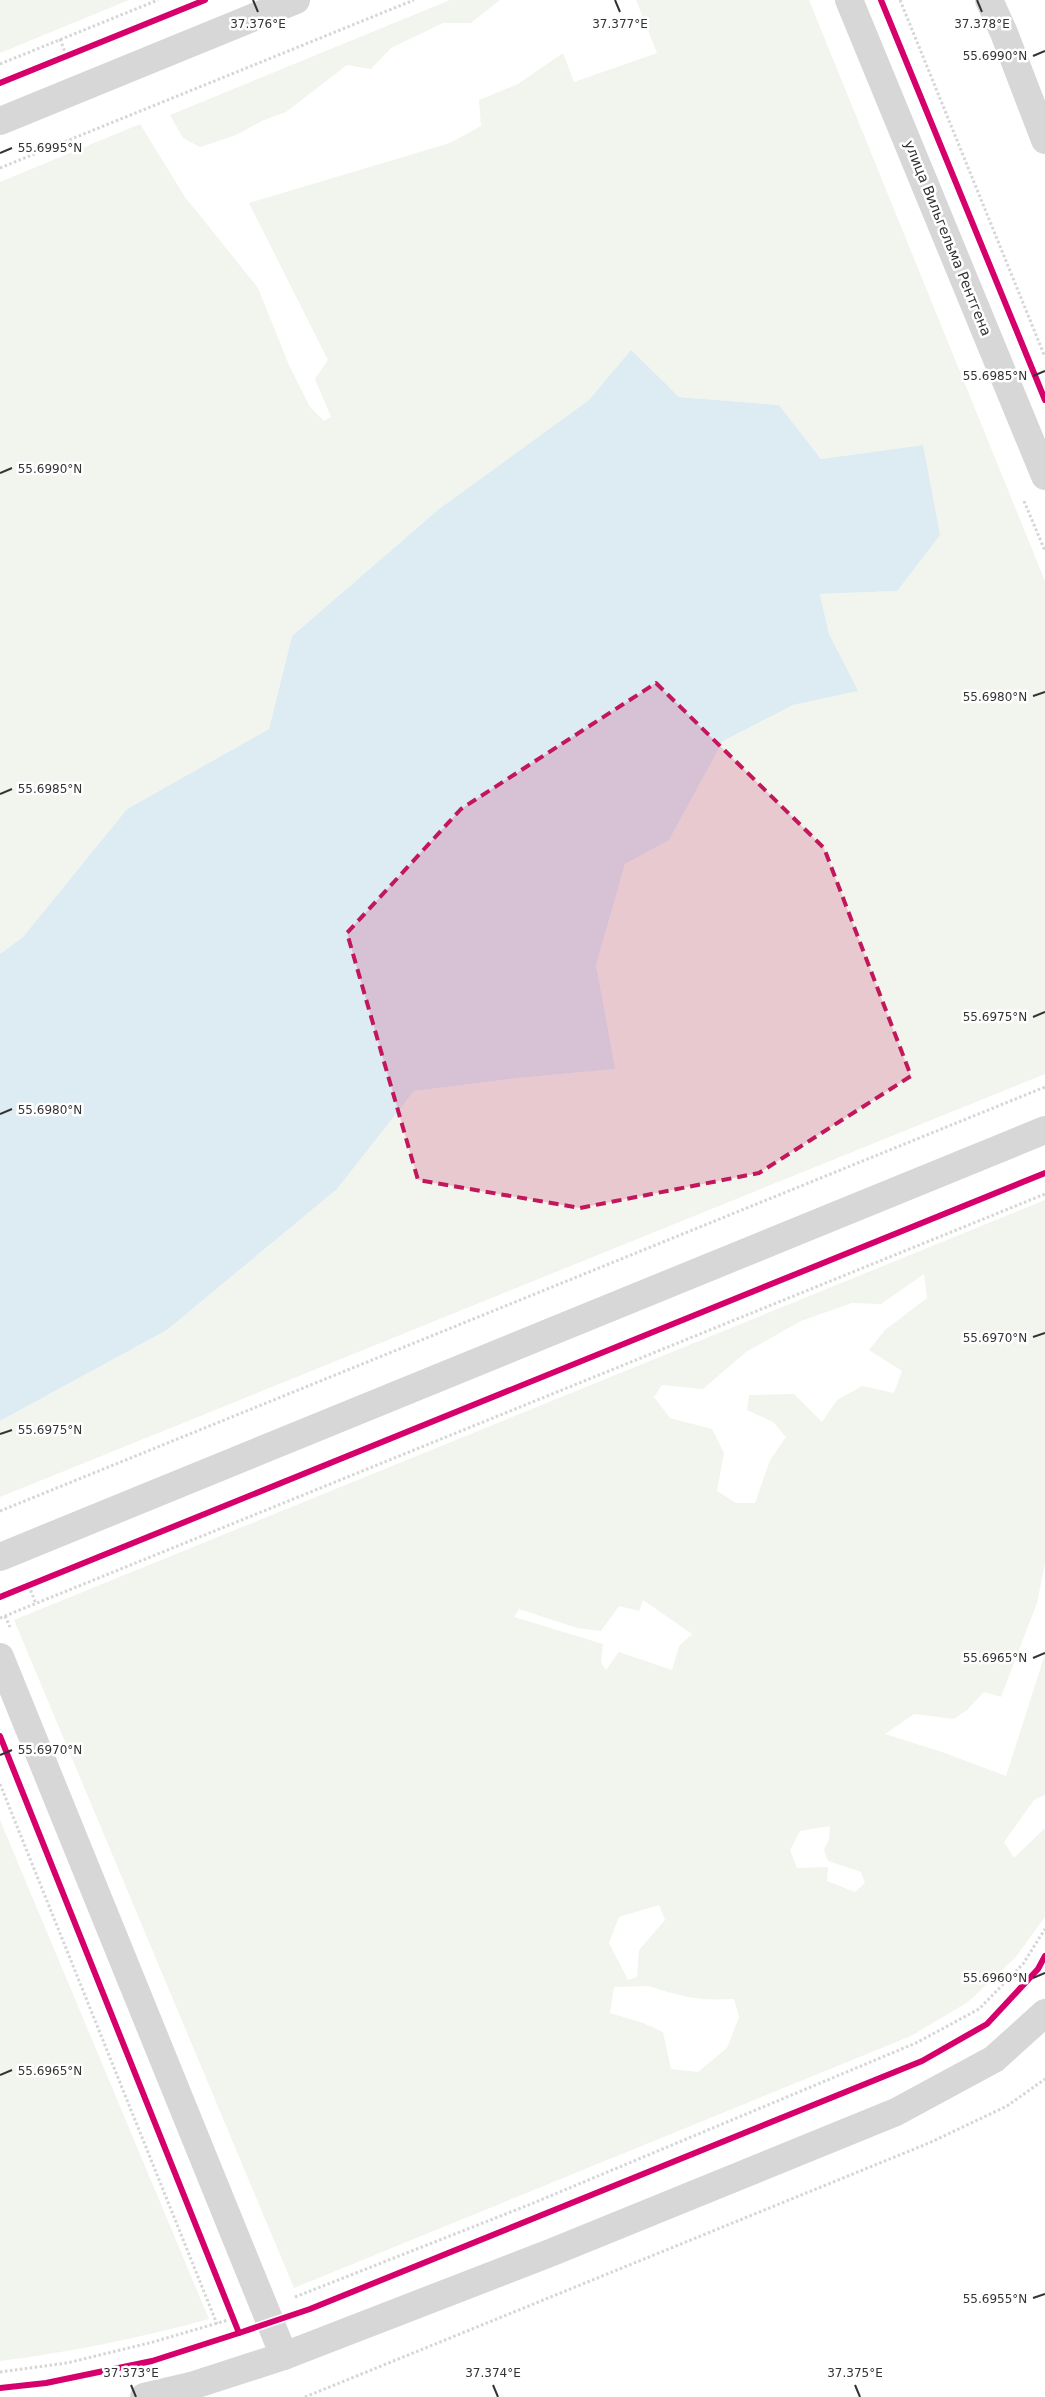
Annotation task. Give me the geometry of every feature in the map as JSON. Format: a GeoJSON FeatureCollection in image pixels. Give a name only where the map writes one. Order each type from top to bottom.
{"type":"FeatureCollection","features":[{"type":"Feature","properties":{"kind":"street"},"geometry":{"type":"LineString","coordinates":[[0,121],[296,0]]}},
{"type":"Feature","properties":{"kind":"street","name":"улица Вильгельма Рентгена"},"geometry":{"type":"LineString","coordinates":[[850,0],[1045,476]]}},
{"type":"Feature","properties":{"kind":"street"},"geometry":{"type":"LineString","coordinates":[[989,0],[1004,33],[1045,140]]}},
{"type":"Feature","properties":{"kind":"street"},"geometry":{"type":"LineString","coordinates":[[0,1557],[1045,1130]]}},
{"type":"Feature","properties":{"kind":"street"},"geometry":{"type":"LineString","coordinates":[[0,1657],[284,2356]]}},
{"type":"Feature","properties":{"kind":"street"},"geometry":{"type":"LineString","coordinates":[[144,2397],[193,2392],[550,2253],[896,2112],[994,2058],[1045,2013]]}},
{"type":"Feature","properties":{"kind":"path"},"geometry":{"type":"LineString","coordinates":[[0,64],[158,0]]}},
{"type":"Feature","properties":{"kind":"path"},"geometry":{"type":"LineString","coordinates":[[0,168],[414,0]]}},
{"type":"Feature","properties":{"kind":"path"},"geometry":{"type":"LineString","coordinates":[[900,0],[1045,357]]}},
{"type":"Feature","properties":{"kind":"path"},"geometry":{"type":"LineString","coordinates":[[58,59],[76,52]]}},
{"type":"Feature","properties":{"kind":"path"},"geometry":{"type":"LineString","coordinates":[[0,1511],[1045,1087]]}},
{"type":"Feature","properties":{"kind":"path"},"geometry":{"type":"LineString","coordinates":[[0,1618],[1045,1194]]}},
{"type":"Feature","properties":{"kind":"path"},"geometry":{"type":"LineString","coordinates":[[22,1589],[38,1582]]}},
{"type":"Feature","properties":{"kind":"path"},"geometry":{"type":"LineString","coordinates":[[0,1784],[217,2324],[67,2363],[0,2372]]}},
{"type":"Feature","properties":{"kind":"path"},"geometry":{"type":"LineString","coordinates":[[291,2299],[531,2204],[916,2043],[978,2008],[1023,1964],[1045,1929]]}},
{"type":"Feature","properties":{"kind":"path"},"geometry":{"type":"LineString","coordinates":[[305,2397],[929,2143],[1007,2106],[1045,2079]]}},
{"type":"Feature","properties":{"kind":"path"},"geometry":{"type":"LineString","coordinates":[[230,2309],[239,2333],[271,2322]]}},
{"type":"Feature","properties":{"kind":"highlighted area"},"geometry":{"type":"Polygon","coordinates":[[[656,683],[824,848],[911,1076],[759,1173],[580,1208],[418,1180],[347,933],[461,809],[656,683]]]}},
{"type":"Feature","properties":{"kind":"shaded area"},"geometry":{"type":"Polygon","coordinates":[[[0,0],[129,0],[0,53],[0,0]]]}},
{"type":"Feature","properties":{"kind":"shaded area"},"geometry":{"type":"Polygon","coordinates":[[[450,0],[500,0],[471,23],[443,23],[391,48],[371,69],[347,65],[286,112],[264,120],[236,135],[200,147],[183,138],[170,115],[450,0]]]}},
{"type":"Feature","properties":{"kind":"shaded area"},"geometry":{"type":"Polygon","coordinates":[[[636,0],[809,0],[1045,581],[1045,1074],[0,1497],[0,1421],[167,1330],[337,1189],[414,1091],[517,1078],[614,1069],[596,965],[625,864],[669,840],[723,741],[793,705],[857,691],[829,634],[820,594],[897,591],[923,445],[821,459],[779,405],[679,397],[631,351],[589,400],[439,509],[292,636],[269,729],[127,809],[23,937],[0,954],[0,182],[140,124],[185,197],[258,288],[289,365],[310,407],[324,421],[331,417],[315,379],[328,360],[249,203],[450,143],[481,126],[479,100],[518,84],[563,53],[574,82],[657,53],[636,0]]]}},
{"type":"Feature","properties":{"kind":"shaded area"},"geometry":{"type":"Polygon","coordinates":[[[631,350],[679,397],[779,405],[821,459],[923,445],[940,535],[897,591],[820,594],[829,634],[858,691],[793,705],[723,741],[669,840],[625,864],[596,965],[615,1069],[517,1078],[414,1091],[337,1189],[167,1330],[0,1421],[0,954],[23,937],[127,809],[269,729],[292,636],[439,509],[589,400],[631,350]]]}},
{"type":"Feature","properties":{"kind":"shaded area"},"geometry":{"type":"Polygon","coordinates":[[[1045,1200],[1045,1563],[1037,1603],[1001,1697],[984,1692],[967,1710],[954,1719],[914,1714],[885,1734],[942,1752],[1006,1776],[1045,1654],[1045,1795],[1034,1800],[1004,1842],[1014,1858],[1045,1828],[1045,1917],[1015,1958],[968,2002],[911,2036],[294,2288],[14,1620],[1045,1200]],[[924,1274],[881,1304],[852,1303],[801,1321],[746,1352],[703,1389],[662,1385],[654,1397],[670,1418],[712,1429],[724,1453],[717,1491],[736,1503],[755,1503],[770,1460],[786,1437],[773,1422],[747,1410],[749,1395],[794,1394],[822,1422],[837,1400],[862,1386],[894,1393],[902,1371],[869,1350],[885,1330],[927,1298],[924,1274]],[[643,1600],[639,1611],[619,1606],[601,1631],[577,1628],[519,1609],[514,1617],[603,1644],[601,1662],[606,1670],[619,1652],[672,1670],[679,1646],[692,1634],[643,1600]],[[830,1826],[800,1831],[790,1850],[797,1868],[828,1867],[827,1881],[855,1892],[865,1883],[861,1872],[828,1861],[824,1850],[829,1839],[830,1826]],[[659,1905],[619,1917],[609,1943],[628,1980],[637,1977],[639,1950],[665,1920],[659,1905]],[[649,1986],[614,1987],[610,2013],[643,2023],[663,2032],[671,2069],[698,2072],[727,2048],[739,2017],[734,1999],[691,1997],[649,1986]]]}},
{"type":"Feature","properties":{"kind":"shaded area"},"geometry":{"type":"Polygon","coordinates":[[[0,1820],[209,2319],[105,2344],[0,2361],[0,1820]]]}},
{"type":"Feature","properties":{"kind":"cycle path"},"geometry":{"type":"LineString","coordinates":[[0,83],[205,0]]}},
{"type":"Feature","properties":{"kind":"cycle path"},"geometry":{"type":"LineString","coordinates":[[881,0],[1045,400]]}},
{"type":"Feature","properties":{"kind":"cycle path"},"geometry":{"type":"LineString","coordinates":[[0,1597],[1045,1173]]}},
{"type":"Feature","properties":{"kind":"cycle path"},"geometry":{"type":"LineString","coordinates":[[0,1736],[239,2333],[152,2361],[46,2383],[0,2388]]}},
{"type":"Feature","properties":{"kind":"cycle path"},"geometry":{"type":"LineString","coordinates":[[239,2333],[310,2309],[922,2061],[987,2024],[1038,1969],[1045,1956]]}}]}
